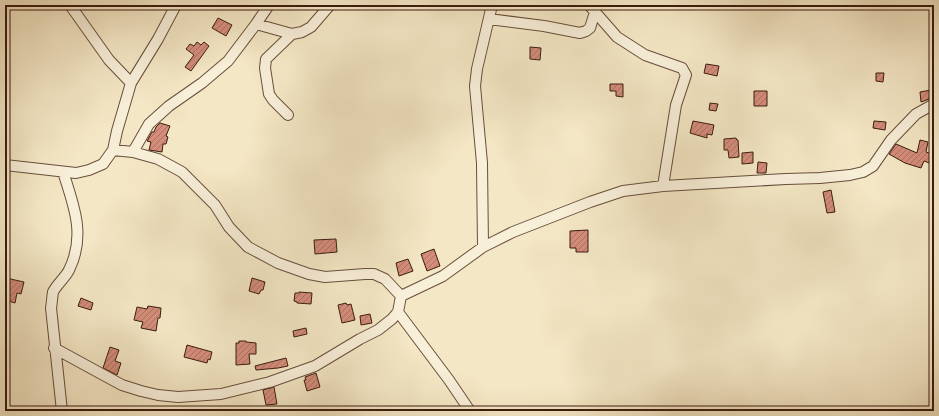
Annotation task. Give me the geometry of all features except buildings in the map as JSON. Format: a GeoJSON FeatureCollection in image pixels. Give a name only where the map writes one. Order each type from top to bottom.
{"type":"FeatureCollection","features":[{"type":"Feature","properties":{"kind":"street"},"geometry":{"type":"LineString","coordinates":[[70,5],[109,60],[131,83]]}},
{"type":"Feature","properties":{"kind":"street"},"geometry":{"type":"LineString","coordinates":[[5,165],[76,173],[96,168],[103,164],[113,150],[131,83],[158,39],[176,5]]}},
{"type":"Feature","properties":{"kind":"street"},"geometry":{"type":"LineString","coordinates":[[133,152],[149,124],[228,61],[256,24],[268,5]]}},
{"type":"Feature","properties":{"kind":"street"},"geometry":{"type":"LineString","coordinates":[[256,24],[292,34],[302,32],[311,26],[330,5]]}},
{"type":"Feature","properties":{"kind":"street"},"geometry":{"type":"LineString","coordinates":[[484,247],[482,163],[475,86],[477,69],[492,5]]}},
{"type":"Feature","properties":{"kind":"street"},"geometry":{"type":"LineString","coordinates":[[489,20],[544,26],[580,33],[590,28],[592,9]]}},
{"type":"Feature","properties":{"kind":"street"},"geometry":{"type":"LineString","coordinates":[[592,9],[618,37],[645,55],[682,68],[686,75],[676,105],[663,186]]}},
{"type":"Feature","properties":{"kind":"street"},"geometry":{"type":"LineString","coordinates":[[288,115],[269,94],[265,62],[268,57],[292,34]]}},
{"type":"Feature","properties":{"kind":"street"},"geometry":{"type":"LineString","coordinates":[[401,296],[444,276],[484,247],[513,232],[590,202],[623,191],[663,186],[820,178],[850,175],[862,172],[873,166],[891,140],[916,114],[934,104]]}},
{"type":"Feature","properties":{"kind":"street"},"geometry":{"type":"LineString","coordinates":[[113,150],[133,152],[158,159],[182,172],[215,205],[229,227],[248,247],[278,263],[309,274],[325,277],[374,274],[384,279],[401,296]]}},
{"type":"Feature","properties":{"kind":"street"},"geometry":{"type":"LineString","coordinates":[[62,411],[54,348],[51,308],[53,293],[69,271],[78,242],[78,225],[75,208],[63,172]]}},
{"type":"Feature","properties":{"kind":"street"},"geometry":{"type":"LineString","coordinates":[[54,348],[122,385],[141,391],[158,395],[178,397],[221,394],[270,382],[315,366],[378,330],[398,312],[401,296]]}},
{"type":"Feature","properties":{"kind":"street"},"geometry":{"type":"LineString","coordinates":[[398,312],[449,380],[470,411]]}}]}
